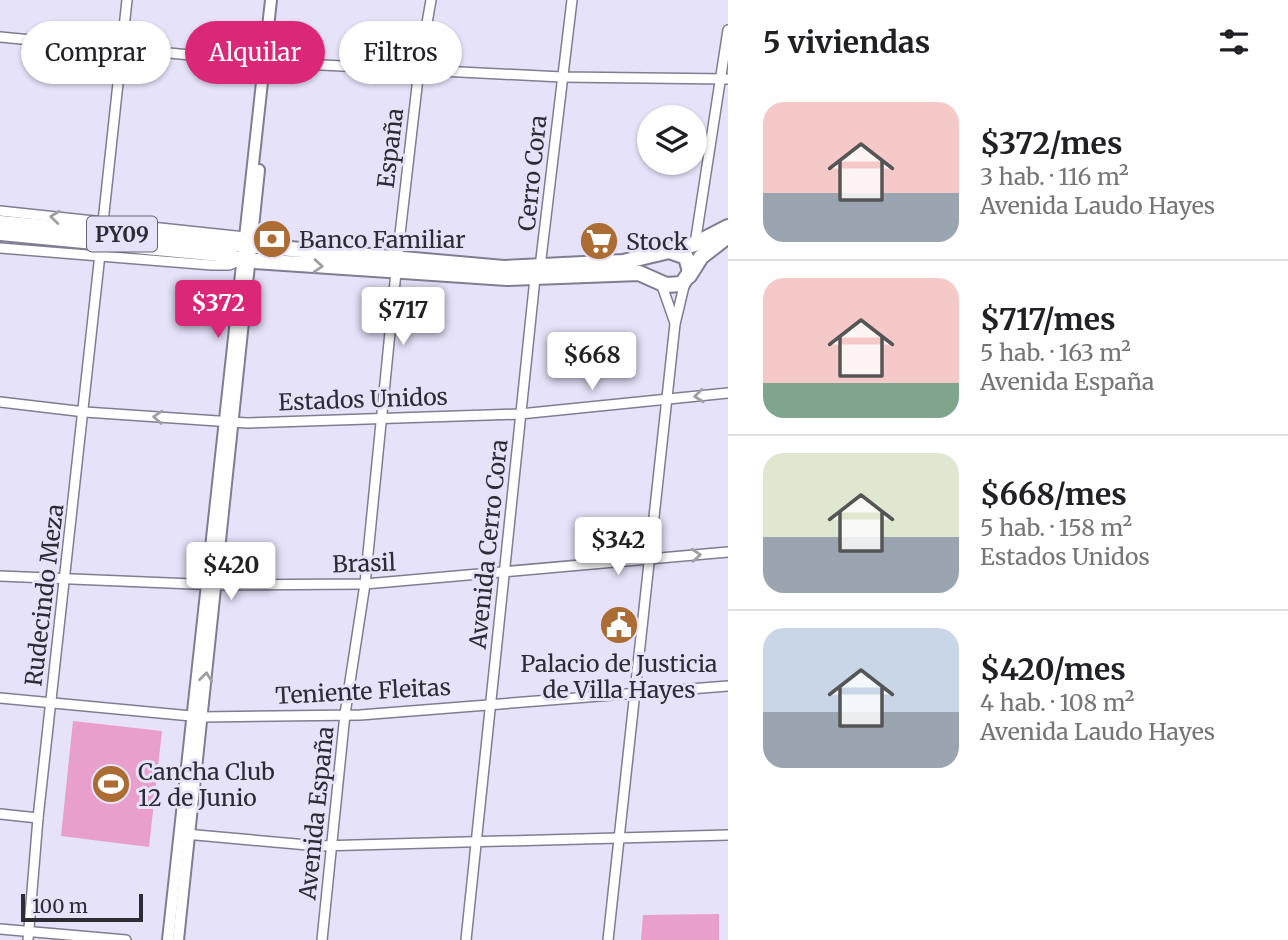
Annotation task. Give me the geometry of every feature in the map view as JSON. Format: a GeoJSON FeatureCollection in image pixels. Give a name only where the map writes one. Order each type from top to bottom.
{"type":"FeatureCollection","features":[{"type":"Feature","properties":{"kind":"highway","name":"PY09"},"geometry":{"type":"LineString","coordinates":[[0,223],[396,266],[538,273],[639,273],[671,286],[687,278]]}},
{"type":"Feature","properties":{"kind":"highway","name":"PY09"},"geometry":{"type":"LineString","coordinates":[[538,273],[623,262],[666,252],[695,244],[728,227]]}},
{"type":"Feature","properties":{"kind":"highway","name":"PY09"},"geometry":{"type":"LineString","coordinates":[[0,233],[219,254],[246,250]]}},
{"type":"Feature","properties":{"kind":"highway"},"geometry":{"type":"LineString","coordinates":[[687,278],[701,257],[728,236]]}},
{"type":"Feature","properties":{"kind":"highway"},"geometry":{"type":"LineString","coordinates":[[660,281],[654,269],[666,252],[686,257],[690,267],[687,278]]}},
{"type":"Feature","properties":{"kind":"street"},"geometry":{"type":"LineString","coordinates":[[124,21],[127,0]]}},
{"type":"Feature","properties":{"kind":"street"},"geometry":{"type":"LineString","coordinates":[[270,21],[271,0]]}},
{"type":"Feature","properties":{"kind":"street"},"geometry":{"type":"LineString","coordinates":[[273,21],[276,0]]}},
{"type":"Feature","properties":{"kind":"street","name":"España"},"geometry":{"type":"LineString","coordinates":[[427,21],[430,0]]}},
{"type":"Feature","properties":{"kind":"street","name":"Cerro Cora"},"geometry":{"type":"LineString","coordinates":[[538,273],[572,0]]}},
{"type":"Feature","properties":{"kind":"street"},"geometry":{"type":"LineString","coordinates":[[695,244],[724,79],[728,30]]}},
{"type":"Feature","properties":{"kind":"street"},"geometry":{"type":"LineString","coordinates":[[0,37],[21,39]]}},
{"type":"Feature","properties":{"kind":"street"},"geometry":{"type":"LineString","coordinates":[[462,71],[562,77],[724,79]]}},
{"type":"Feature","properties":{"kind":"street"},"geometry":{"type":"LineString","coordinates":[[103,222],[117,84]]}},
{"type":"Feature","properties":{"kind":"street"},"geometry":{"type":"LineString","coordinates":[[178,940],[184,834],[265,84]]}},
{"type":"Feature","properties":{"kind":"street","name":"España"},"geometry":{"type":"LineString","coordinates":[[396,266],[417,84]]}},
{"type":"Feature","properties":{"kind":"street"},"geometry":{"type":"LineString","coordinates":[[0,211],[103,222],[246,250]]}},
{"type":"Feature","properties":{"kind":"street"},"geometry":{"type":"LineString","coordinates":[[0,248],[212,265],[229,265],[246,250]]}},
{"type":"Feature","properties":{"kind":"street","name":"Rudecindo Meza"},"geometry":{"type":"LineString","coordinates":[[28,936],[38,818],[85,412],[100,254]]}},
{"type":"Feature","properties":{"kind":"street","name":"Avenida España"},"geometry":{"type":"LineString","coordinates":[[322,940],[334,845],[345,714],[365,584],[396,266]]}},
{"type":"Feature","properties":{"kind":"street","name":"Avenida Cerro Cora"},"geometry":{"type":"LineString","coordinates":[[466,940],[506,572],[520,414],[538,273]]}},
{"type":"Feature","properties":{"kind":"street"},"geometry":{"type":"LineString","coordinates":[[608,940],[669,399],[675,324],[687,278]]}},
{"type":"Feature","properties":{"kind":"street"},"geometry":{"type":"LineString","coordinates":[[660,281],[675,324]]}},
{"type":"Feature","properties":{"kind":"street","name":"Estados Unidos"},"geometry":{"type":"LineString","coordinates":[[0,402],[85,412],[230,422],[380,420],[520,414],[728,393]]}},
{"type":"Feature","properties":{"kind":"street","name":"Brasil"},"geometry":{"type":"LineString","coordinates":[[0,576],[211,584],[365,584],[728,552]]}},
{"type":"Feature","properties":{"kind":"street","name":"Teniente Fleitas"},"geometry":{"type":"LineString","coordinates":[[0,698],[196,716],[345,714],[728,686]]}},
{"type":"Feature","properties":{"kind":"street"},"geometry":{"type":"LineString","coordinates":[[0,814],[38,818]]}},
{"type":"Feature","properties":{"kind":"street"},"geometry":{"type":"LineString","coordinates":[[184,834],[282,844],[334,845],[728,835]]}},
{"type":"Feature","properties":{"kind":"street"},"geometry":{"type":"LineString","coordinates":[[168,940],[184,834]]}},
{"type":"Feature","properties":{"kind":"street"},"geometry":{"type":"LineString","coordinates":[[0,929],[28,936],[125,940]]}},
{"type":"Feature","properties":{"kind":"shaded area","name":"Cancha Club 12 de Junio"},"geometry":{"type":"Polygon","coordinates":[[[73,721],[162,731],[149,847],[61,836],[73,721]]]}},
{"type":"Feature","properties":{"kind":"shaded area"},"geometry":{"type":"Polygon","coordinates":[[[719,914],[719,940],[641,940],[643,915],[719,914]]]}},
{"type":"Feature","properties":{"kind":"place","name":"Banco Familiar"},"geometry":{"type":"Point","coordinates":[272,239]}},
{"type":"Feature","properties":{"kind":"place","name":"Stock"},"geometry":{"type":"Point","coordinates":[599,241]}},
{"type":"Feature","properties":{"kind":"place","name":"Palacio de Justicia de Villa Hayes"},"geometry":{"type":"Point","coordinates":[619,625]}},
{"type":"Feature","properties":{"kind":"place","name":"Cancha Club 12 de Junio"},"geometry":{"type":"Point","coordinates":[111,784]}}]}
